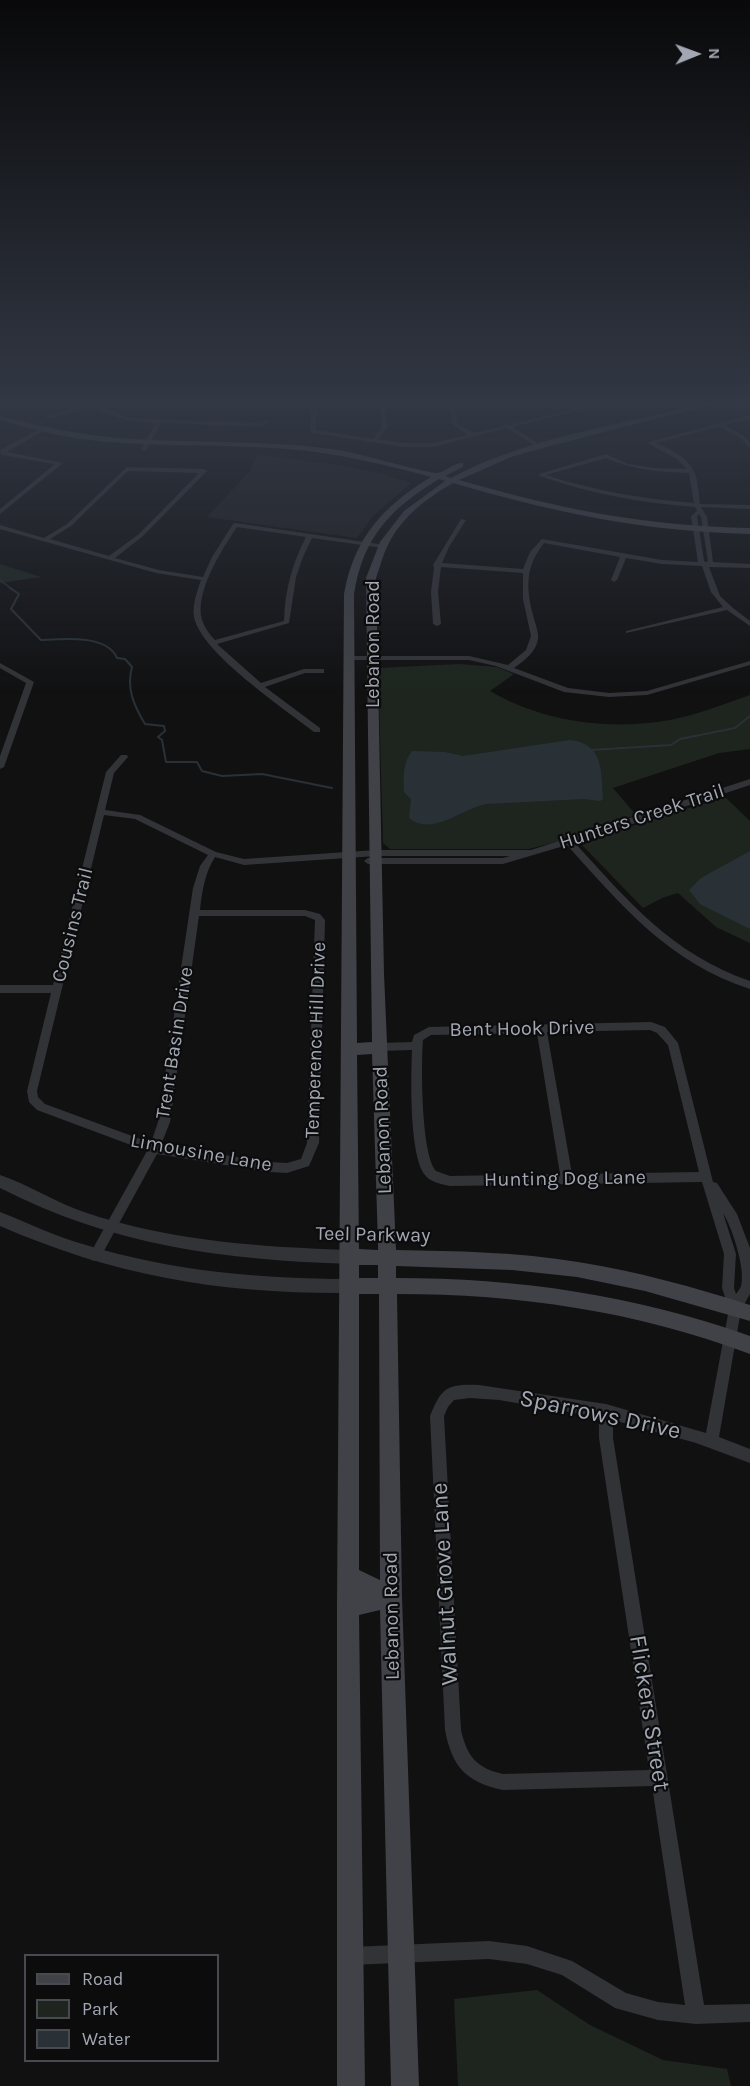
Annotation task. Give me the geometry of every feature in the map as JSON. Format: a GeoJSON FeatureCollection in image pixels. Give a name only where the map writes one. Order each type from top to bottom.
{"type":"FeatureCollection","features":[{"type":"Feature","properties":{"kind":"main road","name":"Lebanon Road"},"geometry":{"type":"LineString","coordinates":[[351,2086],[348,1606],[349,582],[363,543],[388,512],[403,500]]}},
{"type":"Feature","properties":{"kind":"main road","name":"Lebanon Road"},"geometry":{"type":"LineString","coordinates":[[405,2086],[391,1597],[388,1286],[380,1047],[370,588],[373,569],[383,546],[407,513],[423,500]]}},
{"type":"Feature","properties":{"kind":"main road"},"geometry":{"type":"LineString","coordinates":[[498,500],[571,521],[632,531],[701,534],[750,531]]}},
{"type":"Feature","properties":{"kind":"main road"},"geometry":{"type":"LineString","coordinates":[[527,500],[573,513],[701,534],[750,539]]}},
{"type":"Feature","properties":{"kind":"main road"},"geometry":{"type":"LineString","coordinates":[[349,1050],[380,1047]]}},
{"type":"Feature","properties":{"kind":"main road","name":"Teel Parkway"},"geometry":{"type":"LineString","coordinates":[[350,1257],[514,1263],[608,1274],[657,1285],[742,1311]]}},
{"type":"Feature","properties":{"kind":"main road"},"geometry":{"type":"LineString","coordinates":[[350,1286],[460,1287],[562,1296],[651,1313],[750,1345]]}},
{"type":"Feature","properties":{"kind":"main road"},"geometry":{"type":"LineString","coordinates":[[348,1576],[391,1597]]}},
{"type":"Feature","properties":{"kind":"main road"},"geometry":{"type":"LineString","coordinates":[[348,1606],[391,1597]]}},
{"type":"Feature","properties":{"kind":"street"},"geometry":{"type":"LineString","coordinates":[[0,512],[14,500]]}},
{"type":"Feature","properties":{"kind":"street"},"geometry":{"type":"LineString","coordinates":[[45,540],[69,525],[95,500]]}},
{"type":"Feature","properties":{"kind":"street"},"geometry":{"type":"LineString","coordinates":[[111,558],[141,535],[175,500]]}},
{"type":"Feature","properties":{"kind":"street"},"geometry":{"type":"LineString","coordinates":[[640,500],[697,509],[750,507]]}},
{"type":"Feature","properties":{"kind":"street"},"geometry":{"type":"LineString","coordinates":[[696,500],[697,509],[694,516],[701,534],[701,561],[706,566],[714,593],[728,608],[750,624]]}},
{"type":"Feature","properties":{"kind":"street"},"geometry":{"type":"LineString","coordinates":[[437,624],[433,586],[436,565],[444,547],[463,520]]}},
{"type":"Feature","properties":{"kind":"street"},"geometry":{"type":"LineString","coordinates":[[317,730],[236,666],[201,628],[197,616],[205,579],[218,550],[235,525],[383,546]]}},
{"type":"Feature","properties":{"kind":"street"},"geometry":{"type":"LineString","coordinates":[[0,527],[181,577],[205,579]]}},
{"type":"Feature","properties":{"kind":"street"},"geometry":{"type":"LineString","coordinates":[[213,643],[287,622],[290,580],[298,557],[310,536]]}},
{"type":"Feature","properties":{"kind":"street"},"geometry":{"type":"LineString","coordinates":[[510,668],[529,653],[535,636],[524,571],[533,551],[542,542],[623,557],[706,566],[750,566]]}},
{"type":"Feature","properties":{"kind":"street"},"geometry":{"type":"LineString","coordinates":[[614,580],[623,557]]}},
{"type":"Feature","properties":{"kind":"street"},"geometry":{"type":"LineString","coordinates":[[436,565],[524,571]]}},
{"type":"Feature","properties":{"kind":"street"},"geometry":{"type":"LineString","coordinates":[[628,632],[728,608]]}},
{"type":"Feature","properties":{"kind":"street"},"geometry":{"type":"LineString","coordinates":[[350,661],[425,664],[443,659],[469,658],[510,668],[567,690],[609,695],[647,693],[750,663]]}},
{"type":"Feature","properties":{"kind":"street"},"geometry":{"type":"LineString","coordinates":[[0,665],[30,682],[0,766]]}},
{"type":"Feature","properties":{"kind":"street"},"geometry":{"type":"LineString","coordinates":[[261,686],[304,671],[321,671]]}},
{"type":"Feature","properties":{"kind":"street","name":"Cousins Trail"},"geometry":{"type":"LineString","coordinates":[[33,1099],[32,1091],[110,772],[124,757]]}},
{"type":"Feature","properties":{"kind":"street","name":"Hunters Creek Trail"},"geometry":{"type":"LineString","coordinates":[[101,812],[138,817],[213,854],[244,862],[350,857],[503,861],[569,842],[750,782]]}},
{"type":"Feature","properties":{"kind":"street"},"geometry":{"type":"LineString","coordinates":[[569,842],[652,930],[687,957],[750,986]]}},
{"type":"Feature","properties":{"kind":"street","name":"Trent Basin Drive"},"geometry":{"type":"LineString","coordinates":[[95,1256],[154,1149],[167,1110],[201,876],[213,854]]}},
{"type":"Feature","properties":{"kind":"street","name":"Temperence Hill Drive"},"geometry":{"type":"LineString","coordinates":[[195,913],[305,913],[317,916],[320,925],[313,1143],[305,1163]]}},
{"type":"Feature","properties":{"kind":"street"},"geometry":{"type":"LineString","coordinates":[[0,989],[57,989]]}},
{"type":"Feature","properties":{"kind":"street","name":"Bent Hook Drive"},"geometry":{"type":"LineString","coordinates":[[417,1046],[418,1038],[429,1030],[651,1026],[661,1030],[673,1043],[706,1177]]}},
{"type":"Feature","properties":{"kind":"street"},"geometry":{"type":"LineString","coordinates":[[541,1028],[567,1179]]}},
{"type":"Feature","properties":{"kind":"street"},"geometry":{"type":"LineString","coordinates":[[380,1047],[417,1046]]}},
{"type":"Feature","properties":{"kind":"street","name":"Hunting Dog Lane"},"geometry":{"type":"LineString","coordinates":[[417,1046],[423,1160],[428,1171],[435,1177],[450,1181],[706,1177]]}},
{"type":"Feature","properties":{"kind":"street","name":"Limousine Lane"},"geometry":{"type":"LineString","coordinates":[[33,1099],[40,1107],[113,1136],[154,1149],[269,1167],[287,1168],[305,1163]]}},
{"type":"Feature","properties":{"kind":"street"},"geometry":{"type":"LineString","coordinates":[[706,1177],[730,1254],[728,1288],[742,1311]]}},
{"type":"Feature","properties":{"kind":"street"},"geometry":{"type":"LineString","coordinates":[[706,1177],[733,1218],[745,1251],[748,1285],[742,1311],[729,1337],[711,1440]]}},
{"type":"Feature","properties":{"kind":"street","name":"Teel Parkway"},"geometry":{"type":"LineString","coordinates":[[0,1181],[40,1201],[113,1227],[224,1250],[270,1255],[350,1257]]}},
{"type":"Feature","properties":{"kind":"street"},"geometry":{"type":"LineString","coordinates":[[0,1219],[95,1256],[157,1270],[248,1285],[350,1286]]}},
{"type":"Feature","properties":{"kind":"street","name":"Sparrows Drive"},"geometry":{"type":"LineString","coordinates":[[447,1397],[460,1391],[484,1391],[606,1411],[711,1440],[750,1456]]}},
{"type":"Feature","properties":{"kind":"street","name":"Walnut Grove Lane"},"geometry":{"type":"LineString","coordinates":[[447,1397],[440,1408],[437,1426],[452,1719],[456,1745],[470,1770],[481,1777],[503,1782],[659,1778]]}},
{"type":"Feature","properties":{"kind":"street","name":"Flickers Street"},"geometry":{"type":"LineString","coordinates":[[606,1411],[606,1438],[696,2015]]}},
{"type":"Feature","properties":{"kind":"street"},"geometry":{"type":"LineString","coordinates":[[350,1956],[489,1950],[527,1955],[566,1966],[622,2001],[658,2011],[696,2015],[750,2013]]}},
{"type":"Feature","properties":{"kind":"shaded area"},"geometry":{"type":"Polygon","coordinates":[[[223,500],[391,500],[373,516],[357,538],[207,517],[223,500]]]}},
{"type":"Feature","properties":{"kind":"green space"},"geometry":{"type":"Polygon","coordinates":[[[0,564],[41,577],[0,583],[0,564]]]}},
{"type":"Feature","properties":{"kind":"green space"},"geometry":{"type":"Polygon","coordinates":[[[459,664],[497,667],[514,674],[490,691],[510,702],[554,717],[601,724],[670,720],[750,695],[750,749],[719,753],[613,788],[636,815],[564,840],[529,849],[390,849],[383,843],[378,668],[459,664]]]}},
{"type":"Feature","properties":{"kind":"green space"},"geometry":{"type":"Polygon","coordinates":[[[725,797],[750,821],[750,943],[716,927],[678,893],[643,908],[582,845],[643,822],[725,797]]]}},
{"type":"Feature","properties":{"kind":"green space"},"geometry":{"type":"Polygon","coordinates":[[[537,1990],[590,2025],[663,2060],[727,2069],[731,2086],[458,2086],[454,1999],[537,1990]]]}},
{"type":"Feature","properties":{"kind":"water"},"geometry":{"type":"Polygon","coordinates":[[[570,740],[589,747],[595,753],[601,769],[603,799],[600,801],[584,799],[486,804],[448,820],[427,824],[418,823],[409,818],[411,799],[404,792],[404,776],[405,765],[412,751],[445,752],[463,756],[570,740]]]}},
{"type":"Feature","properties":{"kind":"water"},"geometry":{"type":"Polygon","coordinates":[[[750,851],[750,929],[700,904],[689,890],[701,878],[750,851]]]}},
{"type":"Feature","properties":{"kind":"waterway"},"geometry":{"type":"LineString","coordinates":[[0,580],[12,589]]}},
{"type":"Feature","properties":{"kind":"waterway"},"geometry":{"type":"LineString","coordinates":[[10,588],[19,594],[11,609],[41,640],[94,641],[112,650],[117,658],[125,659],[132,667],[130,682],[134,704],[145,724],[164,726],[165,731],[158,737],[162,740],[166,762],[197,762],[202,771],[222,776],[262,774],[332,788]]}},
{"type":"Feature","properties":{"kind":"waterway"},"geometry":{"type":"LineString","coordinates":[[591,750],[671,745],[680,739],[735,728],[750,716]]}}]}
